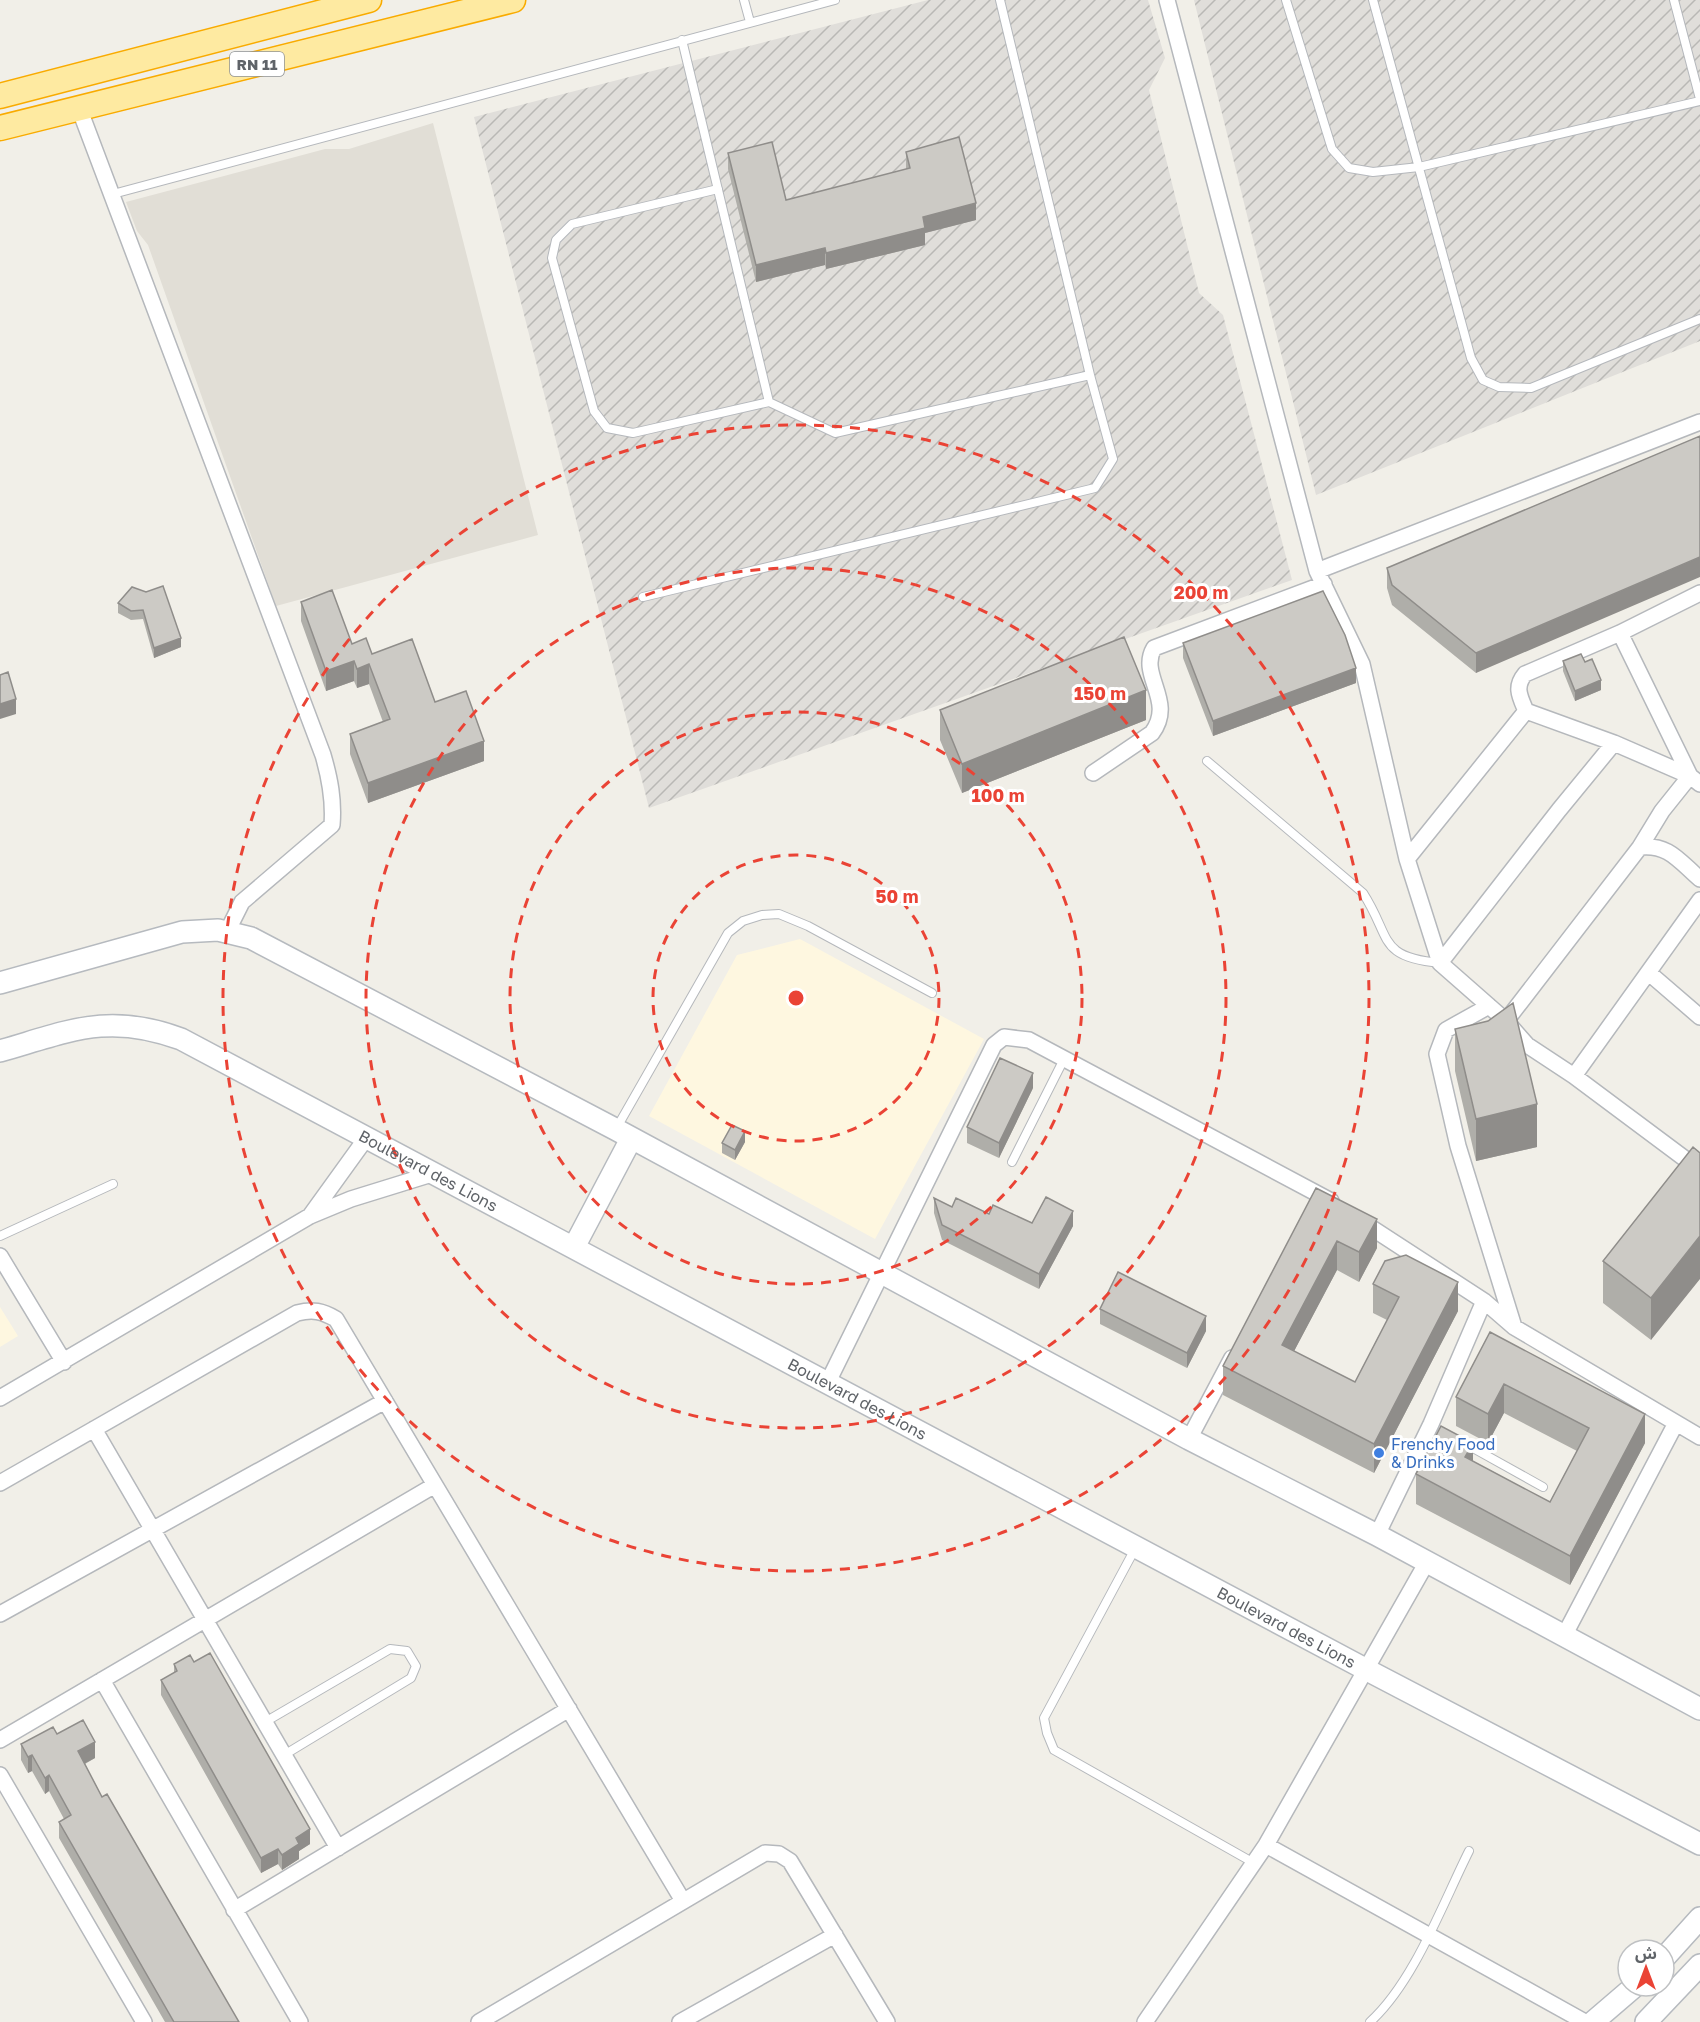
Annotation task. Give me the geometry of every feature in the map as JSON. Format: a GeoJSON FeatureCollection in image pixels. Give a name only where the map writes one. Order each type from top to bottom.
{"type":"FeatureCollection","features":[{"type":"Feature","properties":{"kind":"highway","name":"RN 11"},"geometry":{"type":"LineString","coordinates":[[0,96],[369,0]]}},
{"type":"Feature","properties":{"kind":"highway","name":"RN 11"},"geometry":{"type":"LineString","coordinates":[[0,128],[513,0]]}},
{"type":"Feature","properties":{"kind":"main road"},"geometry":{"type":"LineString","coordinates":[[0,983],[182,932],[227,932],[250,938],[623,1134],[1189,1439],[1377,1535],[1700,1708]]}},
{"type":"Feature","properties":{"kind":"main road","name":"Boulevard des Lions"},"geometry":{"type":"LineString","coordinates":[[0,1051],[86,1027],[139,1026],[181,1039],[1367,1670],[1700,1844]]}},
{"type":"Feature","properties":{"kind":"main road"},"geometry":{"type":"LineString","coordinates":[[574,1247],[623,1134]]}},
{"type":"Feature","properties":{"kind":"main road"},"geometry":{"type":"LineString","coordinates":[[1676,1945],[1700,1918]]}},
{"type":"Feature","properties":{"kind":"main road"},"geometry":{"type":"LineString","coordinates":[[1646,2022],[1700,1965]]}},
{"type":"Feature","properties":{"kind":"main road"},"geometry":{"type":"LineString","coordinates":[[1593,2022],[1621,1998]]}},
{"type":"Feature","properties":{"kind":"street"},"geometry":{"type":"LineString","coordinates":[[1167,0],[1321,577],[1362,664],[1407,859],[1440,963],[1506,1021],[1527,1045],[1574,1076],[1700,1170]]}},
{"type":"Feature","properties":{"kind":"street"},"geometry":{"type":"LineString","coordinates":[[79,108],[323,755],[331,784],[334,806],[332,825],[242,902],[227,932]]}},
{"type":"Feature","properties":{"kind":"street"},"geometry":{"type":"LineString","coordinates":[[1092,773],[1152,733],[1159,724],[1162,712],[1150,665],[1150,655],[1154,648],[1700,422]]}},
{"type":"Feature","properties":{"kind":"street"},"geometry":{"type":"LineString","coordinates":[[1695,780],[1614,743],[1526,711],[1518,691],[1518,682],[1525,674],[1698,598]]}},
{"type":"Feature","properties":{"kind":"street"},"geometry":{"type":"LineString","coordinates":[[1620,633],[1695,780]]}},
{"type":"Feature","properties":{"kind":"street"},"geometry":{"type":"LineString","coordinates":[[1407,859],[1526,711]]}},
{"type":"Feature","properties":{"kind":"street"},"geometry":{"type":"LineString","coordinates":[[1440,963],[1614,743]]}},
{"type":"Feature","properties":{"kind":"street"},"geometry":{"type":"LineString","coordinates":[[1506,1021],[1640,847],[1662,811],[1695,780]]}},
{"type":"Feature","properties":{"kind":"street"},"geometry":{"type":"LineString","coordinates":[[1640,847],[1655,846],[1665,849],[1700,879]]}},
{"type":"Feature","properties":{"kind":"street"},"geometry":{"type":"LineString","coordinates":[[1574,1076],[1700,900]]}},
{"type":"Feature","properties":{"kind":"street"},"geometry":{"type":"LineString","coordinates":[[1649,973],[1700,1017]]}},
{"type":"Feature","properties":{"kind":"street"},"geometry":{"type":"LineString","coordinates":[[1489,1006],[1446,1030],[1437,1054],[1458,1146],[1514,1328]]}},
{"type":"Feature","properties":{"kind":"street"},"geometry":{"type":"LineString","coordinates":[[828,1382],[994,1045],[1004,1037],[1029,1040],[1315,1198],[1484,1301],[1514,1328],[1700,1437]]}},
{"type":"Feature","properties":{"kind":"street"},"geometry":{"type":"LineString","coordinates":[[310,1216],[367,1137]]}},
{"type":"Feature","properties":{"kind":"street"},"geometry":{"type":"LineString","coordinates":[[0,1398],[310,1216],[351,1199],[435,1173]]}},
{"type":"Feature","properties":{"kind":"street"},"geometry":{"type":"LineString","coordinates":[[0,1256],[64,1362]]}},
{"type":"Feature","properties":{"kind":"street"},"geometry":{"type":"LineString","coordinates":[[1377,1535],[1437,1427],[1484,1301]]}},
{"type":"Feature","properties":{"kind":"street"},"geometry":{"type":"LineString","coordinates":[[0,1483],[297,1312],[310,1310],[336,1318],[683,1901]]}},
{"type":"Feature","properties":{"kind":"street"},"geometry":{"type":"LineString","coordinates":[[1189,1439],[1237,1347]]}},
{"type":"Feature","properties":{"kind":"street"},"geometry":{"type":"LineString","coordinates":[[0,1614],[385,1401]]}},
{"type":"Feature","properties":{"kind":"street"},"geometry":{"type":"LineString","coordinates":[[1564,1636],[1676,1423]]}},
{"type":"Feature","properties":{"kind":"street"},"geometry":{"type":"LineString","coordinates":[[94,1428],[338,1848]]}},
{"type":"Feature","properties":{"kind":"street"},"geometry":{"type":"LineString","coordinates":[[0,1740],[435,1485]]}},
{"type":"Feature","properties":{"kind":"street"},"geometry":{"type":"LineString","coordinates":[[1145,2022],[1266,1845],[1426,1562]]}},
{"type":"Feature","properties":{"kind":"street"},"geometry":{"type":"LineString","coordinates":[[102,1680],[300,2022]]}},
{"type":"Feature","properties":{"kind":"street"},"geometry":{"type":"LineString","coordinates":[[234,1910],[569,1709]]}},
{"type":"Feature","properties":{"kind":"street"},"geometry":{"type":"LineString","coordinates":[[0,1775],[144,2022]]}},
{"type":"Feature","properties":{"kind":"street"},"geometry":{"type":"LineString","coordinates":[[1266,1845],[1585,2022]]}},
{"type":"Feature","properties":{"kind":"street"},"geometry":{"type":"LineString","coordinates":[[480,2022],[765,1853],[779,1854],[790,1861],[887,2022]]}},
{"type":"Feature","properties":{"kind":"street"},"geometry":{"type":"LineString","coordinates":[[680,2022],[835,1935]]}},
{"type":"Feature","properties":{"kind":"lane"},"geometry":{"type":"LineString","coordinates":[[744,0],[750,22]]}},
{"type":"Feature","properties":{"kind":"lane"},"geometry":{"type":"LineString","coordinates":[[113,194],[835,0]]}},
{"type":"Feature","properties":{"kind":"lane"},"geometry":{"type":"LineString","coordinates":[[643,597],[1095,488],[1113,459],[1090,375],[1000,0]]}},
{"type":"Feature","properties":{"kind":"lane"},"geometry":{"type":"LineString","coordinates":[[1286,0],[1332,149],[1349,168],[1373,172],[1419,167],[1700,100],[1674,0]]}},
{"type":"Feature","properties":{"kind":"lane"},"geometry":{"type":"LineString","coordinates":[[1373,0],[1471,358],[1482,380],[1499,387],[1531,388],[1700,319]]}},
{"type":"Feature","properties":{"kind":"lane"},"geometry":{"type":"LineString","coordinates":[[682,40],[769,402]]}},
{"type":"Feature","properties":{"kind":"lane"},"geometry":{"type":"LineString","coordinates":[[718,189],[572,224],[556,240],[552,258],[594,411],[607,428],[633,433],[769,402],[835,433],[1090,375]]}},
{"type":"Feature","properties":{"kind":"lane"},"geometry":{"type":"LineString","coordinates":[[1207,761],[1363,893],[1376,912],[1388,943],[1399,954],[1414,960],[1440,963]]}},
{"type":"Feature","properties":{"kind":"lane"},"geometry":{"type":"LineString","coordinates":[[623,1134],[728,933],[743,921],[762,915],[779,914],[808,926],[932,993]]}},
{"type":"Feature","properties":{"kind":"lane"},"geometry":{"type":"LineString","coordinates":[[1012,1162],[1064,1059]]}},
{"type":"Feature","properties":{"kind":"lane"},"geometry":{"type":"LineString","coordinates":[[0,1236],[113,1184]]}},
{"type":"Feature","properties":{"kind":"lane"},"geometry":{"type":"LineString","coordinates":[[1452,1436],[1543,1487]]}},
{"type":"Feature","properties":{"kind":"lane"},"geometry":{"type":"LineString","coordinates":[[1136,1547],[1044,1718],[1047,1733],[1054,1750],[1254,1863]]}},
{"type":"Feature","properties":{"kind":"lane"},"geometry":{"type":"LineString","coordinates":[[265,1722],[390,1649],[407,1651],[414,1659],[416,1666],[411,1678],[284,1755]]}},
{"type":"Feature","properties":{"kind":"lane"},"geometry":{"type":"LineString","coordinates":[[1370,2022],[1393,1997],[1407,1977],[1469,1851]]}},
{"type":"Feature","properties":{"kind":"shaded area"},"geometry":{"type":"Polygon","coordinates":[[[928,0],[1148,0],[1165,58],[1149,90],[1199,293],[1223,315],[1292,580],[649,808],[474,117],[928,0]]]}},
{"type":"Feature","properties":{"kind":"shaded area"},"geometry":{"type":"Polygon","coordinates":[[[1194,0],[1700,0],[1700,341],[1316,495],[1194,0]]]}},
{"type":"Feature","properties":{"kind":"shaded area"},"geometry":{"type":"Polygon","coordinates":[[[433,123],[538,535],[276,606],[148,245],[137,231],[126,202],[325,149],[349,149],[433,123]]]}},
{"type":"Feature","properties":{"kind":"shaded area"},"geometry":{"type":"Polygon","coordinates":[[[800,939],[984,1039],[875,1239],[649,1116],[737,955],[800,939]]]}},
{"type":"Feature","properties":{"kind":"shaded area"},"geometry":{"type":"Polygon","coordinates":[[[0,1307],[18,1336],[0,1347],[0,1307]]]}},
{"type":"Feature","properties":{"kind":"building"},"geometry":{"type":"Polygon","coordinates":[[[959,137],[976,203],[923,217],[925,228],[826,253],[825,248],[756,265],[728,153],[772,142],[786,200],[910,168],[906,152],[959,137]]]}},
{"type":"Feature","properties":{"kind":"building"},"geometry":{"type":"Polygon","coordinates":[[[1700,436],[1700,557],[1476,653],[1392,585],[1387,568],[1700,436]]]}},
{"type":"Feature","properties":{"kind":"building"},"geometry":{"type":"Polygon","coordinates":[[[163,586],[181,638],[154,648],[143,610],[131,611],[118,603],[132,587],[146,592],[163,586]]]}},
{"type":"Feature","properties":{"kind":"building"},"geometry":{"type":"Polygon","coordinates":[[[332,590],[352,644],[366,638],[372,654],[412,639],[435,702],[466,691],[484,741],[368,783],[350,734],[390,719],[369,664],[357,669],[354,661],[326,671],[301,602],[332,590]]]}},
{"type":"Feature","properties":{"kind":"building"},"geometry":{"type":"Polygon","coordinates":[[[1323,591],[1345,635],[1356,668],[1213,721],[1183,643],[1323,591]]]}},
{"type":"Feature","properties":{"kind":"building"},"geometry":{"type":"Polygon","coordinates":[[[1124,637],[1146,690],[962,764],[940,710],[1124,637]]]}},
{"type":"Feature","properties":{"kind":"building"},"geometry":{"type":"Polygon","coordinates":[[[1581,654],[1585,662],[1592,659],[1601,680],[1575,691],[1563,661],[1581,654]]]}},
{"type":"Feature","properties":{"kind":"building"},"geometry":{"type":"Polygon","coordinates":[[[8,672],[16,699],[0,704],[0,675],[8,672]]]}},
{"type":"Feature","properties":{"kind":"building"},"geometry":{"type":"Polygon","coordinates":[[[1513,1003],[1537,1104],[1476,1119],[1455,1029],[1488,1021],[1513,1003]]]}},
{"type":"Feature","properties":{"kind":"building"},"geometry":{"type":"Polygon","coordinates":[[[1000,1058],[1033,1073],[999,1143],[967,1127],[1000,1058]]]}},
{"type":"Feature","properties":{"kind":"building"},"geometry":{"type":"Polygon","coordinates":[[[732,1125],[745,1131],[735,1150],[722,1143],[732,1125]]]}},
{"type":"Feature","properties":{"kind":"building"},"geometry":{"type":"Polygon","coordinates":[[[1693,1147],[1700,1153],[1700,1236],[1651,1298],[1603,1261],[1693,1147]]]}},
{"type":"Feature","properties":{"kind":"building"},"geometry":{"type":"Polygon","coordinates":[[[1316,1188],[1377,1219],[1359,1252],[1337,1241],[1282,1345],[1355,1382],[1399,1297],[1373,1284],[1385,1261],[1406,1255],[1458,1282],[1374,1444],[1223,1366],[1316,1188]]]}},
{"type":"Feature","properties":{"kind":"building"},"geometry":{"type":"Polygon","coordinates":[[[1046,1197],[1073,1211],[1039,1274],[942,1225],[934,1198],[952,1207],[956,1198],[989,1214],[993,1205],[1032,1223],[1046,1197]]]}},
{"type":"Feature","properties":{"kind":"building"},"geometry":{"type":"Polygon","coordinates":[[[1118,1272],[1206,1316],[1187,1353],[1100,1309],[1118,1272]]]}},
{"type":"Feature","properties":{"kind":"building"},"geometry":{"type":"Polygon","coordinates":[[[1490,1332],[1645,1414],[1570,1556],[1416,1474],[1441,1426],[1473,1443],[1465,1457],[1550,1502],[1589,1428],[1504,1384],[1488,1414],[1456,1397],[1490,1332]]]}},
{"type":"Feature","properties":{"kind":"building"},"geometry":{"type":"Polygon","coordinates":[[[210,1653],[310,1829],[296,1838],[299,1844],[282,1855],[278,1849],[261,1858],[161,1680],[177,1671],[174,1664],[190,1655],[194,1662],[210,1653]]]}},
{"type":"Feature","properties":{"kind":"building"},"geometry":{"type":"Polygon","coordinates":[[[83,1720],[95,1742],[78,1751],[102,1797],[107,1794],[239,2022],[174,2022],[59,1822],[71,1815],[49,1775],[45,1778],[32,1755],[28,1757],[21,1744],[53,1727],[57,1734],[83,1720]]]}},
{"type":"Feature","properties":{"kind":"place","name":"Frenchy Food & Drinks"},"geometry":{"type":"Point","coordinates":[1379,1453]}}]}
